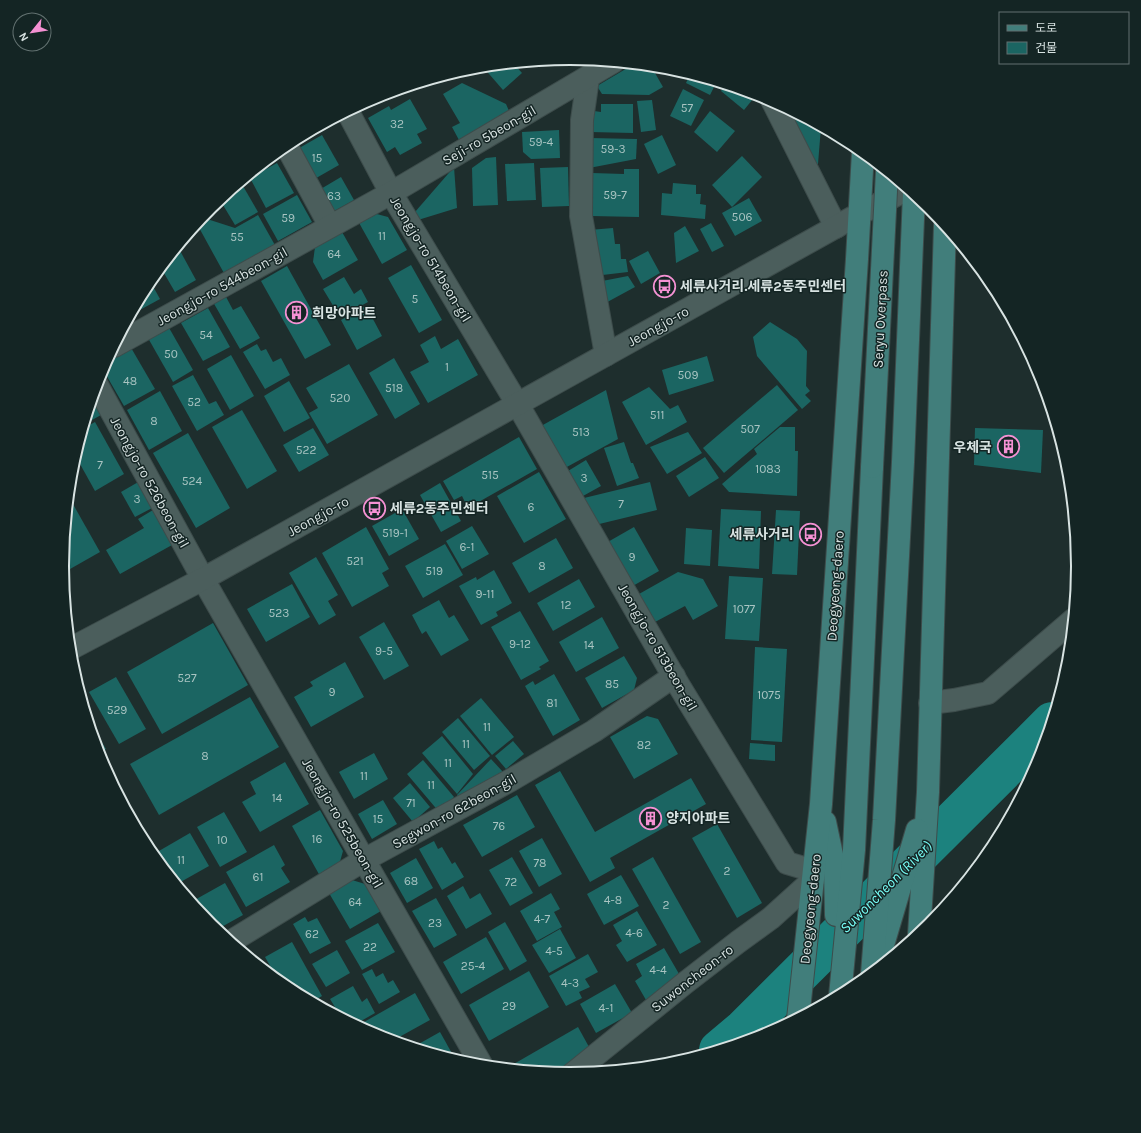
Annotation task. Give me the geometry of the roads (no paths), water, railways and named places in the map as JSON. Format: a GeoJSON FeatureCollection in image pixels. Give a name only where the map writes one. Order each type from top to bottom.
{"type":"FeatureCollection","features":[{"type":"Feature","properties":{"kind":"main road","name":"Deogyeong-daero"},"geometry":{"type":"LineString","coordinates":[[799,1012],[818,878],[821,804],[863,160]]}},
{"type":"Feature","properties":{"kind":"main road","name":"Seryu Overpass"},"geometry":{"type":"LineString","coordinates":[[841,988],[854,850],[887,178]]}},
{"type":"Feature","properties":{"kind":"main road","name":"Seryu Overpass"},"geometry":{"type":"LineString","coordinates":[[873,966],[884,820],[903,462],[914,201]]}},
{"type":"Feature","properties":{"kind":"main road"},"geometry":{"type":"LineString","coordinates":[[920,926],[929,770],[945,233]]}},
{"type":"Feature","properties":{"kind":"main road"},"geometry":{"type":"LineString","coordinates":[[877,963],[928,792]]}},
{"type":"Feature","properties":{"kind":"main road"},"geometry":{"type":"LineString","coordinates":[[818,878],[836,991]]}},
{"type":"Feature","properties":{"kind":"street","name":"Seji-ro 5beon-gil"},"geometry":{"type":"LineString","coordinates":[[391,193],[606,66]]}},
{"type":"Feature","properties":{"kind":"street"},"geometry":{"type":"LineString","coordinates":[[588,78],[582,120],[581,216],[606,355]]}},
{"type":"Feature","properties":{"kind":"street"},"geometry":{"type":"LineString","coordinates":[[777,110],[836,227]]}},
{"type":"Feature","properties":{"kind":"street","name":"Jeongjo-ro 514beon-gil"},"geometry":{"type":"LineString","coordinates":[[350,116],[391,193],[518,405]]}},
{"type":"Feature","properties":{"kind":"street"},"geometry":{"type":"LineString","coordinates":[[290,152],[330,226]]}},
{"type":"Feature","properties":{"kind":"street","name":"Jeongjo-ro"},"geometry":{"type":"LineString","coordinates":[[76,646],[203,579],[859,214],[903,191]]}},
{"type":"Feature","properties":{"kind":"street","name":"Jeongjo-ro 544beon-gil"},"geometry":{"type":"LineString","coordinates":[[123,341],[391,193]]}},
{"type":"Feature","properties":{"kind":"street","name":"Jeongjo-ro 526beon-gil"},"geometry":{"type":"LineString","coordinates":[[101,392],[203,579]]}},
{"type":"Feature","properties":{"kind":"street","name":"Jeongjo-ro 513beon-gil"},"geometry":{"type":"LineString","coordinates":[[518,405],[674,676],[787,863],[818,878]]}},
{"type":"Feature","properties":{"kind":"street","name":"Jeongjo-ro 525beon-gil"},"geometry":{"type":"LineString","coordinates":[[203,579],[478,1059]]}},
{"type":"Feature","properties":{"kind":"street"},"geometry":{"type":"LineString","coordinates":[[930,703],[988,693],[1069,623]]}},
{"type":"Feature","properties":{"kind":"street","name":"Segwon-ro 62beon-gil"},"geometry":{"type":"LineString","coordinates":[[235,939],[364,860],[511,780],[581,739],[674,676]]}},
{"type":"Feature","properties":{"kind":"street","name":"Suwoncheon-ro"},"geometry":{"type":"LineString","coordinates":[[580,1068],[690,979],[771,918],[818,878]]}},
{"type":"Feature","properties":{"kind":"waterway","name":"Suwoncheon (River)"},"geometry":{"type":"LineString","coordinates":[[728,1042],[744,1029],[1044,730]]}},
{"type":"Feature","properties":{"kind":"place","name":"세류사거리.세류2동주민센터"},"geometry":{"type":"Point","coordinates":[665,286]}},
{"type":"Feature","properties":{"kind":"place","name":"희망아파트"},"geometry":{"type":"Point","coordinates":[296,313]}},
{"type":"Feature","properties":{"kind":"place","name":"우체국"},"geometry":{"type":"Point","coordinates":[1008,447]}},
{"type":"Feature","properties":{"kind":"place","name":"세류2동주민센터"},"geometry":{"type":"Point","coordinates":[374,508]}},
{"type":"Feature","properties":{"kind":"place","name":"세류사거리"},"geometry":{"type":"Point","coordinates":[810,534]}},
{"type":"Feature","properties":{"kind":"place","name":"양지아파트"},"geometry":{"type":"Point","coordinates":[651,818]}}]}
